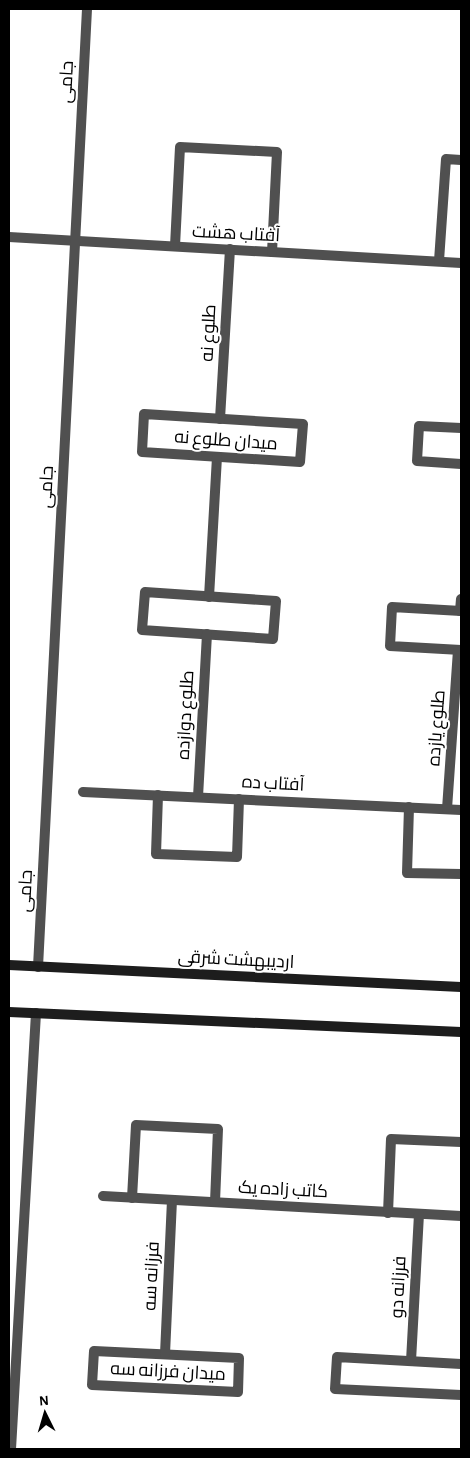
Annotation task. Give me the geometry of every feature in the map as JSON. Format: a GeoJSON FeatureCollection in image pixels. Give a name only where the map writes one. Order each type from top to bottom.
{"type":"FeatureCollection","features":[{"type":"Feature","properties":{"kind":"main road","name":"اردیبهشت شرقی"},"geometry":{"type":"LineString","coordinates":[[9,965],[461,987]]}},
{"type":"Feature","properties":{"kind":"main road"},"geometry":{"type":"LineString","coordinates":[[9,1012],[461,1032]]}},
{"type":"Feature","properties":{"kind":"street","name":"جامی"},"geometry":{"type":"LineString","coordinates":[[38,967],[87,9]]}},
{"type":"Feature","properties":{"kind":"street"},"geometry":{"type":"LineString","coordinates":[[175,246],[180,147],[277,152],[272,252]]}},
{"type":"Feature","properties":{"kind":"street"},"geometry":{"type":"LineString","coordinates":[[439,261],[446,159],[461,160]]}},
{"type":"Feature","properties":{"kind":"street","name":"آفتاب هشت"},"geometry":{"type":"LineString","coordinates":[[9,237],[461,262]]}},
{"type":"Feature","properties":{"kind":"street","name":"طلوع نه"},"geometry":{"type":"LineString","coordinates":[[220,419],[230,250]]}},
{"type":"Feature","properties":{"kind":"street","name":"میدان طلوع نه"},"geometry":{"type":"LineString","coordinates":[[144,414],[220,419],[303,424],[300,462],[142,452],[144,414]]}},
{"type":"Feature","properties":{"kind":"street"},"geometry":{"type":"LineString","coordinates":[[461,428],[419,426],[417,461],[461,464]]}},
{"type":"Feature","properties":{"kind":"street"},"geometry":{"type":"LineString","coordinates":[[209,597],[217,457]]}},
{"type":"Feature","properties":{"kind":"street"},"geometry":{"type":"LineString","coordinates":[[145,592],[209,597],[276,601],[273,639],[142,630],[145,592]]}},
{"type":"Feature","properties":{"kind":"street"},"geometry":{"type":"LineString","coordinates":[[460,650],[390,646],[392,607],[461,611],[461,599]]}},
{"type":"Feature","properties":{"kind":"street","name":"طلوع دوازده"},"geometry":{"type":"LineString","coordinates":[[198,797],[207,634]]}},
{"type":"Feature","properties":{"kind":"street","name":"طلوع یازده"},"geometry":{"type":"LineString","coordinates":[[447,809],[460,650]]}},
{"type":"Feature","properties":{"kind":"street","name":"آفتاب ده"},"geometry":{"type":"LineString","coordinates":[[84,792],[461,810]]}},
{"type":"Feature","properties":{"kind":"street"},"geometry":{"type":"LineString","coordinates":[[158,795],[156,854],[237,857],[239,799]]}},
{"type":"Feature","properties":{"kind":"street"},"geometry":{"type":"LineString","coordinates":[[409,807],[407,873],[461,874]]}},
{"type":"Feature","properties":{"kind":"street"},"geometry":{"type":"LineString","coordinates":[[12,1449],[36,1012]]}},
{"type":"Feature","properties":{"kind":"street"},"geometry":{"type":"LineString","coordinates":[[132,1198],[136,1125],[218,1129],[215,1202]]}},
{"type":"Feature","properties":{"kind":"street"},"geometry":{"type":"LineString","coordinates":[[388,1213],[391,1139],[461,1142]]}},
{"type":"Feature","properties":{"kind":"street","name":"کاتب زاده یک"},"geometry":{"type":"LineString","coordinates":[[103,1196],[461,1216]]}},
{"type":"Feature","properties":{"kind":"street","name":"فرزانه سه"},"geometry":{"type":"LineString","coordinates":[[165,1354],[172,1200]]}},
{"type":"Feature","properties":{"kind":"street","name":"فرزانه دو"},"geometry":{"type":"LineString","coordinates":[[411,1361],[419,1214]]}},
{"type":"Feature","properties":{"kind":"street","name":"میدان فرزانه سه"},"geometry":{"type":"LineString","coordinates":[[94,1351],[165,1354],[239,1358],[238,1392],[92,1385],[94,1351]]}},
{"type":"Feature","properties":{"kind":"street"},"geometry":{"type":"LineString","coordinates":[[461,1364],[337,1357],[335,1389],[461,1395]]}}]}
